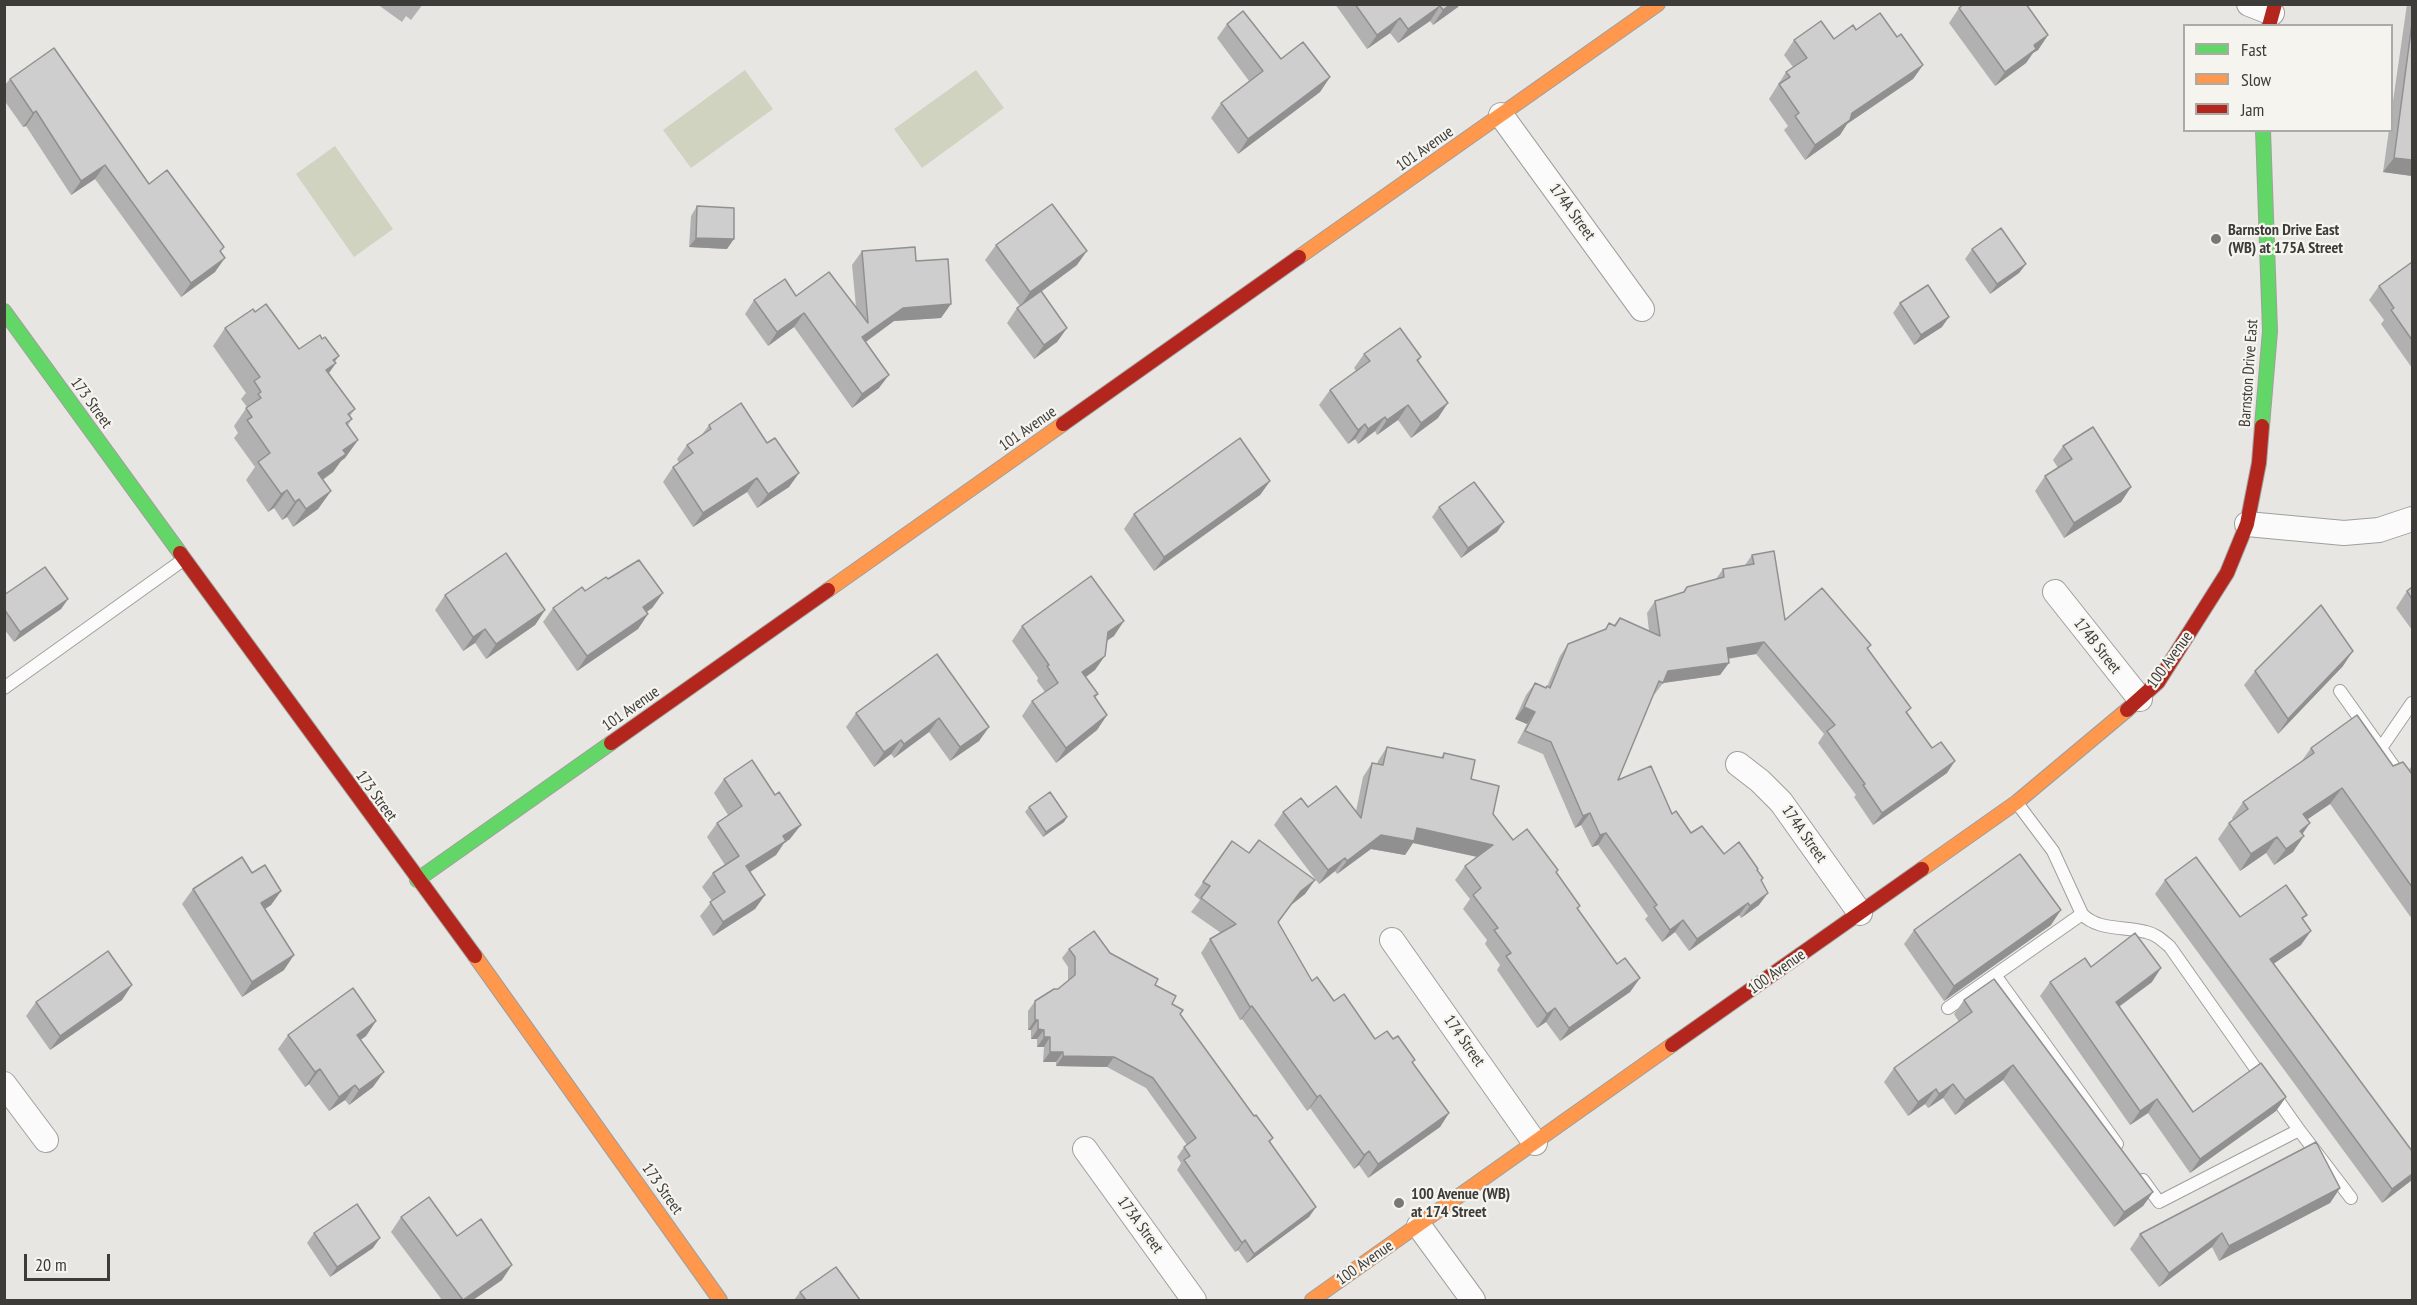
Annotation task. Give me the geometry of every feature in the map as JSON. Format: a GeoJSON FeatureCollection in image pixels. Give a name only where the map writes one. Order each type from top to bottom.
{"type":"FeatureCollection","features":[{"type":"Feature","properties":{"kind":"street","name":"101 Avenue"},"geometry":{"type":"LineString","coordinates":[[417,880],[1658,4]]}},
{"type":"Feature","properties":{"kind":"street"},"geometry":{"type":"LineString","coordinates":[[2249,4],[2272,14]]}},
{"type":"Feature","properties":{"kind":"street","name":"174A Street"},"geometry":{"type":"LineString","coordinates":[[1501,115],[1642,309]]}},
{"type":"Feature","properties":{"kind":"street","name":"Barnston Drive East"},"geometry":{"type":"LineString","coordinates":[[2206,608],[2227,573],[2247,524],[2259,463],[2270,331],[2263,132]]}},
{"type":"Feature","properties":{"kind":"street","name":"173 Street"},"geometry":{"type":"LineString","coordinates":[[4,311],[541,1047],[720,1300]]}},
{"type":"Feature","properties":{"kind":"street"},"geometry":{"type":"LineString","coordinates":[[2247,524],[2344,533],[2379,530],[2412,519]]}},
{"type":"Feature","properties":{"kind":"street","name":"174B Street"},"geometry":{"type":"LineString","coordinates":[[2055,592],[2139,699]]}},
{"type":"Feature","properties":{"kind":"street","name":"100 Avenue"},"geometry":{"type":"LineString","coordinates":[[1312,1300],[2017,802],[2101,734],[2158,682],[2206,608]]}},
{"type":"Feature","properties":{"kind":"street","name":"174A Street"},"geometry":{"type":"LineString","coordinates":[[1738,764],[1781,801],[1860,913]]}},
{"type":"Feature","properties":{"kind":"street","name":"174 Street"},"geometry":{"type":"LineString","coordinates":[[1392,940],[1535,1143]]}},
{"type":"Feature","properties":{"kind":"street"},"geometry":{"type":"LineString","coordinates":[[4,1084],[46,1140]]}},
{"type":"Feature","properties":{"kind":"street","name":"173A Street"},"geometry":{"type":"LineString","coordinates":[[1085,1149],[1194,1300]]}},
{"type":"Feature","properties":{"kind":"street"},"geometry":{"type":"LineString","coordinates":[[1419,1226],[1473,1300]]}},
{"type":"Feature","properties":{"kind":"lane"},"geometry":{"type":"LineString","coordinates":[[4,688],[184,559]]}},
{"type":"Feature","properties":{"kind":"lane"},"geometry":{"type":"LineString","coordinates":[[2340,690],[2412,792]]}},
{"type":"Feature","properties":{"kind":"lane"},"geometry":{"type":"LineString","coordinates":[[2381,748],[2412,703]]}},
{"type":"Feature","properties":{"kind":"lane"},"geometry":{"type":"LineString","coordinates":[[2017,802],[2053,851],[2082,914],[2090,922],[2145,931],[2157,936],[2170,947],[2299,1130],[2351,1198]]}},
{"type":"Feature","properties":{"kind":"lane"},"geometry":{"type":"LineString","coordinates":[[1948,1008],[2082,914]]}},
{"type":"Feature","properties":{"kind":"lane"},"geometry":{"type":"LineString","coordinates":[[1995,975],[2125,1155]]}},
{"type":"Feature","properties":{"kind":"lane"},"geometry":{"type":"LineString","coordinates":[[2138,1173],[2159,1202],[2299,1130]]}},
{"type":"Feature","properties":{"kind":"green space"},"geometry":{"type":"Polygon","coordinates":[[[745,70],[773,109],[691,168],[663,130],[745,70]]]}},
{"type":"Feature","properties":{"kind":"green space"},"geometry":{"type":"Polygon","coordinates":[[[976,70],[1004,108],[922,168],[894,129],[976,70]]]}},
{"type":"Feature","properties":{"kind":"green space"},"geometry":{"type":"Polygon","coordinates":[[[335,146],[393,229],[354,257],[296,174],[335,146]]]}},
{"type":"Feature","properties":{"kind":"building"},"geometry":{"type":"Polygon","coordinates":[[[1355,4],[1451,4],[1443,10],[1440,6],[1408,29],[1400,18],[1377,35],[1355,4]]]}},
{"type":"Feature","properties":{"kind":"building"},"geometry":{"type":"Polygon","coordinates":[[[1964,4],[2026,4],[2048,35],[2034,45],[2036,49],[2005,72],[1959,8],[1964,4]]]}},
{"type":"Feature","properties":{"kind":"building"},"geometry":{"type":"Polygon","coordinates":[[[1243,11],[1281,59],[1303,42],[1330,77],[1248,139],[1221,103],[1263,71],[1227,24],[1243,11]]]}},
{"type":"Feature","properties":{"kind":"building"},"geometry":{"type":"Polygon","coordinates":[[[1880,13],[1897,37],[1901,34],[1923,65],[1852,113],[1850,120],[1815,145],[1795,116],[1799,113],[1779,84],[1790,77],[1786,72],[1807,58],[1794,40],[1821,21],[1834,39],[1853,25],[1856,30],[1880,13]]]}},
{"type":"Feature","properties":{"kind":"building"},"geometry":{"type":"Polygon","coordinates":[[[2412,23],[2412,160],[2394,158],[2412,23]]]}},
{"type":"Feature","properties":{"kind":"building"},"geometry":{"type":"Polygon","coordinates":[[[54,48],[149,184],[167,170],[224,247],[220,251],[225,258],[191,283],[105,165],[81,181],[36,111],[33,113],[10,79],[54,48]]]}},
{"type":"Feature","properties":{"kind":"building"},"geometry":{"type":"Polygon","coordinates":[[[1052,204],[1087,251],[1030,292],[996,245],[1052,204]]]}},
{"type":"Feature","properties":{"kind":"building"},"geometry":{"type":"Polygon","coordinates":[[[697,206],[734,208],[734,239],[696,238],[697,206]]]}},
{"type":"Feature","properties":{"kind":"building"},"geometry":{"type":"Polygon","coordinates":[[[2001,228],[2026,264],[1997,284],[1972,249],[2001,228]]]}},
{"type":"Feature","properties":{"kind":"building"},"geometry":{"type":"Polygon","coordinates":[[[915,247],[916,261],[948,259],[951,304],[903,308],[862,337],[889,375],[862,394],[804,313],[777,332],[754,300],[785,279],[796,296],[829,272],[868,323],[862,251],[915,247]]]}},
{"type":"Feature","properties":{"kind":"building"},"geometry":{"type":"Polygon","coordinates":[[[2412,262],[2412,340],[2391,310],[2394,308],[2379,286],[2412,262]]]}},
{"type":"Feature","properties":{"kind":"building"},"geometry":{"type":"Polygon","coordinates":[[[1928,285],[1949,317],[1921,335],[1900,303],[1928,285]]]}},
{"type":"Feature","properties":{"kind":"building"},"geometry":{"type":"Polygon","coordinates":[[[1041,291],[1067,328],[1044,345],[1017,308],[1041,291]]]}},
{"type":"Feature","properties":{"kind":"building"},"geometry":{"type":"Polygon","coordinates":[[[266,304],[299,349],[320,335],[322,339],[325,337],[339,356],[333,360],[336,363],[326,370],[355,409],[348,414],[352,419],[346,423],[358,440],[343,450],[346,454],[318,473],[331,491],[306,509],[299,499],[295,502],[287,490],[281,494],[258,462],[270,453],[247,420],[252,417],[246,408],[261,398],[258,394],[261,392],[254,381],[260,377],[225,328],[253,309],[255,312],[266,304]]]}},
{"type":"Feature","properties":{"kind":"building"},"geometry":{"type":"Polygon","coordinates":[[[1400,328],[1421,357],[1417,360],[1448,403],[1421,423],[1408,405],[1387,420],[1385,417],[1368,429],[1365,424],[1358,430],[1330,390],[1370,361],[1364,354],[1400,328]]]}},
{"type":"Feature","properties":{"kind":"building"},"geometry":{"type":"Polygon","coordinates":[[[741,403],[767,443],[775,438],[799,473],[768,494],[757,478],[703,513],[673,467],[693,453],[687,445],[711,429],[709,425],[741,403]]]}},
{"type":"Feature","properties":{"kind":"building"},"geometry":{"type":"Polygon","coordinates":[[[2093,427],[2131,487],[2074,523],[2045,476],[2072,459],[2063,446],[2093,427]]]}},
{"type":"Feature","properties":{"kind":"building"},"geometry":{"type":"Polygon","coordinates":[[[1240,438],[1270,481],[1164,557],[1134,514],[1240,438]]]}},
{"type":"Feature","properties":{"kind":"building"},"geometry":{"type":"Polygon","coordinates":[[[1474,482],[1504,522],[1468,548],[1439,507],[1474,482]]]}},
{"type":"Feature","properties":{"kind":"building"},"geometry":{"type":"Polygon","coordinates":[[[1774,551],[1785,620],[1822,588],[1871,645],[1867,648],[1911,708],[1906,712],[1932,748],[1941,742],[1955,761],[1882,813],[1863,785],[1865,784],[1827,731],[1835,725],[1764,642],[1727,648],[1729,663],[1668,671],[1663,683],[1659,681],[1618,780],[1651,766],[1672,814],[1676,811],[1691,833],[1702,826],[1724,854],[1739,842],[1758,869],[1768,893],[1750,906],[1748,903],[1697,939],[1683,920],[1670,930],[1654,907],[1657,905],[1606,833],[1600,835],[1590,813],[1583,816],[1551,742],[1525,731],[1535,712],[1524,707],[1535,683],[1550,688],[1568,644],[1606,629],[1609,623],[1615,626],[1620,618],[1660,636],[1655,601],[1684,592],[1687,587],[1724,577],[1723,569],[1754,564],[1752,555],[1774,551]]]}},
{"type":"Feature","properties":{"kind":"building"},"geometry":{"type":"Polygon","coordinates":[[[506,553],[545,610],[496,644],[485,629],[473,637],[445,595],[506,553]]]}},
{"type":"Feature","properties":{"kind":"building"},"geometry":{"type":"Polygon","coordinates":[[[639,560],[663,593],[643,607],[648,614],[587,656],[553,608],[582,587],[585,591],[639,560]]]}},
{"type":"Feature","properties":{"kind":"building"},"geometry":{"type":"Polygon","coordinates":[[[45,567],[68,599],[20,632],[4,609],[4,595],[45,567]]]}},
{"type":"Feature","properties":{"kind":"building"},"geometry":{"type":"Polygon","coordinates":[[[1091,576],[1124,621],[1108,632],[1105,656],[1082,672],[1098,694],[1094,696],[1107,715],[1066,748],[1032,701],[1058,683],[1047,666],[1049,665],[1022,626],[1091,576]]]}},
{"type":"Feature","properties":{"kind":"building"},"geometry":{"type":"Polygon","coordinates":[[[2412,587],[2412,599],[2407,591],[2412,587]]]}},
{"type":"Feature","properties":{"kind":"building"},"geometry":{"type":"Polygon","coordinates":[[[2321,605],[2353,651],[2288,719],[2255,671],[2321,605]]]}},
{"type":"Feature","properties":{"kind":"building"},"geometry":{"type":"Polygon","coordinates":[[[937,654],[989,727],[960,747],[939,718],[904,744],[901,740],[884,752],[856,713],[937,654]]]}},
{"type":"Feature","properties":{"kind":"building"},"geometry":{"type":"Polygon","coordinates":[[[2357,715],[2393,766],[2403,762],[2412,774],[2412,887],[2342,788],[2303,814],[2310,823],[2300,831],[2304,836],[2286,849],[2277,837],[2251,854],[2229,823],[2248,809],[2243,802],[2314,753],[2311,748],[2357,715]]]}},
{"type":"Feature","properties":{"kind":"building"},"geometry":{"type":"Polygon","coordinates":[[[1387,747],[1443,758],[1444,753],[1475,760],[1471,779],[1499,786],[1493,814],[1513,840],[1527,829],[1558,870],[1556,872],[1580,906],[1577,908],[1617,964],[1625,958],[1640,978],[1569,1028],[1555,1008],[1547,1014],[1506,956],[1511,953],[1494,930],[1498,928],[1473,895],[1481,888],[1465,866],[1493,845],[1417,828],[1414,841],[1381,835],[1347,861],[1345,858],[1328,870],[1283,812],[1301,798],[1308,807],[1336,786],[1361,818],[1372,763],[1383,765],[1387,747]]]}},
{"type":"Feature","properties":{"kind":"building"},"geometry":{"type":"Polygon","coordinates":[[[752,760],[775,795],[779,792],[801,825],[783,836],[786,841],[746,866],[765,895],[723,922],[710,902],[725,892],[713,873],[739,856],[717,823],[742,806],[724,779],[752,760]]]}},
{"type":"Feature","properties":{"kind":"building"},"geometry":{"type":"Polygon","coordinates":[[[1050,792],[1067,817],[1046,832],[1029,807],[1050,792]]]}},
{"type":"Feature","properties":{"kind":"building"},"geometry":{"type":"Polygon","coordinates":[[[1259,840],[1315,880],[1301,891],[1278,922],[1312,981],[1317,977],[1334,1001],[1344,994],[1375,1039],[1387,1031],[1393,1039],[1398,1036],[1415,1060],[1412,1062],[1449,1113],[1378,1164],[1369,1151],[1364,1155],[1320,1095],[1317,1097],[1252,1006],[1250,1007],[1210,939],[1236,924],[1201,898],[1210,886],[1203,882],[1232,841],[1249,853],[1259,840]]]}},
{"type":"Feature","properties":{"kind":"building"},"geometry":{"type":"Polygon","coordinates":[[[2020,854],[2061,910],[1954,986],[1914,930],[2020,854]]]}},
{"type":"Feature","properties":{"kind":"building"},"geometry":{"type":"Polygon","coordinates":[[[242,857],[252,873],[265,865],[281,891],[261,903],[294,955],[252,982],[193,889],[242,857]]]}},
{"type":"Feature","properties":{"kind":"building"},"geometry":{"type":"Polygon","coordinates":[[[2196,857],[2240,917],[2286,885],[2307,915],[2302,918],[2311,931],[2270,959],[2412,1151],[2412,1174],[2392,1189],[2165,880],[2196,857]]]}},
{"type":"Feature","properties":{"kind":"building"},"geometry":{"type":"Polygon","coordinates":[[[1094,931],[1110,953],[1158,979],[1155,985],[1176,996],[1172,1004],[1183,1010],[1180,1014],[1254,1116],[1256,1115],[1273,1138],[1269,1141],[1316,1207],[1254,1254],[1245,1240],[1242,1243],[1184,1160],[1190,1156],[1184,1147],[1196,1138],[1153,1078],[1114,1057],[1063,1056],[1063,1052],[1050,1052],[1050,1037],[1044,1037],[1044,1030],[1038,1029],[1038,1020],[1035,1020],[1035,1001],[1054,989],[1058,989],[1075,975],[1075,957],[1069,949],[1094,931]]]}},
{"type":"Feature","properties":{"kind":"building"},"geometry":{"type":"Polygon","coordinates":[[[2135,933],[2161,968],[2116,1002],[2193,1112],[2261,1063],[2286,1097],[2200,1159],[2157,1099],[2140,1111],[2050,982],[2085,958],[2091,967],[2135,933]]]}},
{"type":"Feature","properties":{"kind":"building"},"geometry":{"type":"Polygon","coordinates":[[[108,951],[132,985],[60,1036],[36,1002],[108,951]]]}},
{"type":"Feature","properties":{"kind":"building"},"geometry":{"type":"Polygon","coordinates":[[[1994,979],[2153,1192],[2124,1212],[2013,1065],[1965,1100],[1953,1084],[1939,1094],[1936,1089],[1918,1102],[1894,1068],[1972,1012],[1964,1000],[1994,979]]]}},
{"type":"Feature","properties":{"kind":"building"},"geometry":{"type":"Polygon","coordinates":[[[353,988],[376,1021],[357,1035],[384,1072],[359,1090],[355,1085],[339,1097],[320,1069],[315,1072],[288,1035],[353,988]]]}},
{"type":"Feature","properties":{"kind":"building"},"geometry":{"type":"Polygon","coordinates":[[[2316,1142],[2340,1188],[2229,1246],[2222,1233],[2169,1273],[2140,1234],[2316,1142]]]}},
{"type":"Feature","properties":{"kind":"building"},"geometry":{"type":"Polygon","coordinates":[[[429,1197],[457,1236],[481,1219],[512,1265],[463,1300],[401,1217],[429,1197]]]}},
{"type":"Feature","properties":{"kind":"building"},"geometry":{"type":"Polygon","coordinates":[[[357,1204],[380,1238],[337,1267],[314,1233],[357,1204]]]}},
{"type":"Feature","properties":{"kind":"building"},"geometry":{"type":"Polygon","coordinates":[[[836,1267],[860,1300],[806,1300],[800,1292],[836,1267]]]}},
{"type":"Feature","properties":{"kind":"traffic: fast"},"geometry":{"type":"LineString","coordinates":[[2262,426],[2270,331],[2263,132]]}},
{"type":"Feature","properties":{"kind":"traffic: fast"},"geometry":{"type":"LineString","coordinates":[[4,311],[180,553]]}},
{"type":"Feature","properties":{"kind":"traffic: fast"},"geometry":{"type":"LineString","coordinates":[[417,880],[611,743]]}},
{"type":"Feature","properties":{"kind":"traffic: slow"},"geometry":{"type":"LineString","coordinates":[[1299,257],[1658,4]]}},
{"type":"Feature","properties":{"kind":"traffic: slow"},"geometry":{"type":"LineString","coordinates":[[828,590],[1063,424]]}},
{"type":"Feature","properties":{"kind":"traffic: slow"},"geometry":{"type":"LineString","coordinates":[[1922,869],[2017,802],[2127,710]]}},
{"type":"Feature","properties":{"kind":"traffic: slow"},"geometry":{"type":"LineString","coordinates":[[475,956],[720,1300]]}},
{"type":"Feature","properties":{"kind":"traffic: slow"},"geometry":{"type":"LineString","coordinates":[[1312,1300],[1672,1045]]}},
{"type":"Feature","properties":{"kind":"traffic: jam"},"geometry":{"type":"LineString","coordinates":[[2270,24],[2275,4]]}},
{"type":"Feature","properties":{"kind":"traffic: jam"},"geometry":{"type":"LineString","coordinates":[[1063,424],[1299,257]]}},
{"type":"Feature","properties":{"kind":"traffic: jam"},"geometry":{"type":"LineString","coordinates":[[2127,710],[2158,682],[2227,573],[2247,524],[2259,463],[2262,426]]}},
{"type":"Feature","properties":{"kind":"traffic: jam"},"geometry":{"type":"LineString","coordinates":[[180,553],[475,956]]}},
{"type":"Feature","properties":{"kind":"traffic: jam"},"geometry":{"type":"LineString","coordinates":[[611,743],[828,590]]}},
{"type":"Feature","properties":{"kind":"traffic: jam"},"geometry":{"type":"LineString","coordinates":[[1672,1045],[1922,869]]}},
{"type":"Feature","properties":{"kind":"place","name":"Barnston Drive East (WB) at 175A Street"},"geometry":{"type":"Point","coordinates":[2216,239]}},
{"type":"Feature","properties":{"kind":"place","name":"100 Avenue (WB) at 174 Street"},"geometry":{"type":"Point","coordinates":[1399,1203]}}]}
